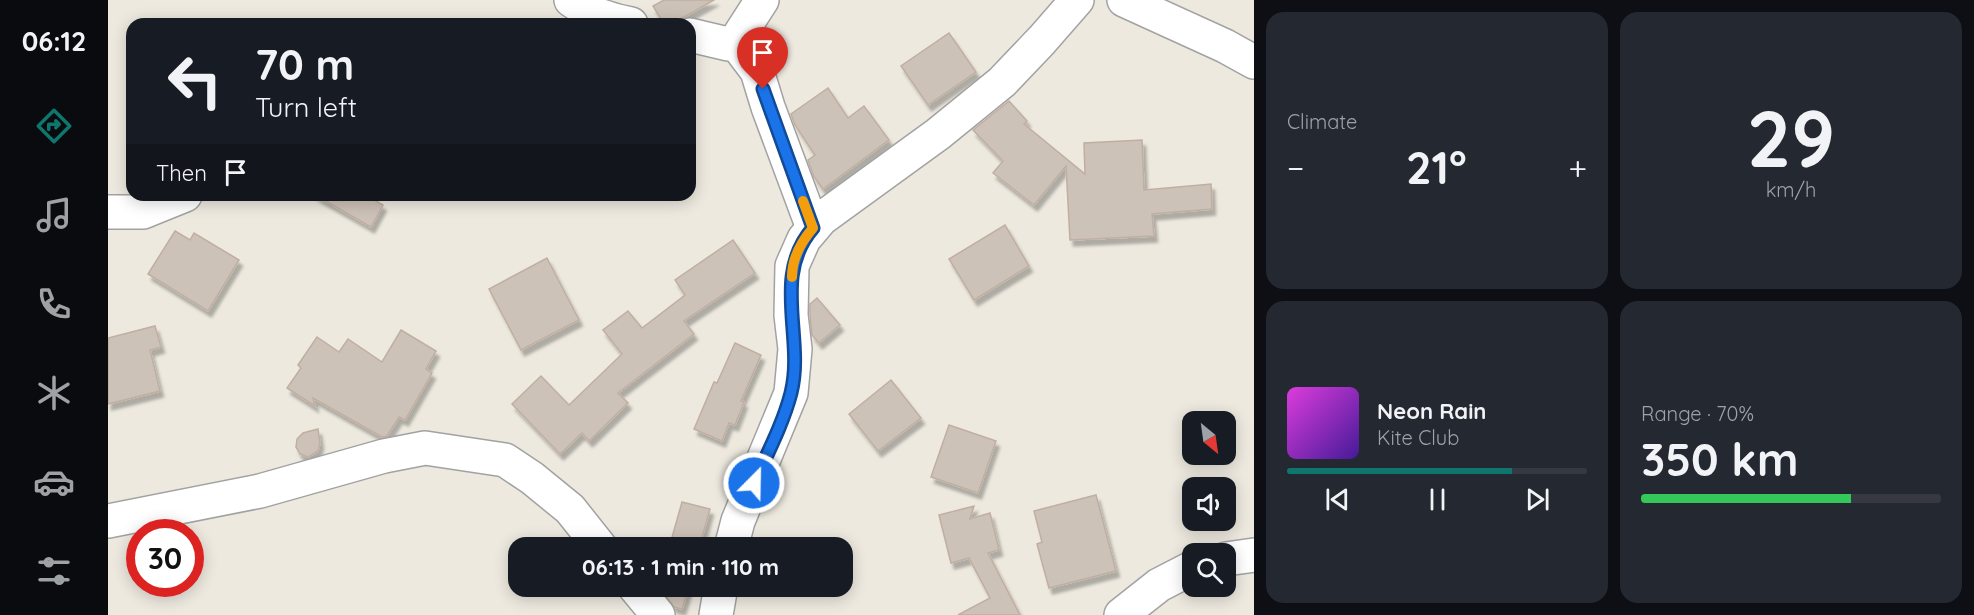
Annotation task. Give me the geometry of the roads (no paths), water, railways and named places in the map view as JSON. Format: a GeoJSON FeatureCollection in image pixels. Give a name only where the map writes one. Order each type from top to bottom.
{"type":"FeatureCollection","features":[{"type":"Feature","properties":{"kind":"street"},"geometry":{"type":"LineString","coordinates":[[571,0],[584,9],[606,18]]}},
{"type":"Feature","properties":{"kind":"street"},"geometry":{"type":"LineString","coordinates":[[696,36],[728,44],[735,42],[762,0]]}},
{"type":"Feature","properties":{"kind":"street"},"geometry":{"type":"LineString","coordinates":[[734,537],[738,521],[791,393],[795,349],[791,315],[792,266],[804,239],[821,219],[938,134],[1002,82],[1077,0]]}},
{"type":"Feature","properties":{"kind":"street"},"geometry":{"type":"LineString","coordinates":[[1124,0],[1225,46],[1254,62]]}},
{"type":"Feature","properties":{"kind":"street"},"geometry":{"type":"LineString","coordinates":[[735,42],[758,71],[768,107],[813,228]]}},
{"type":"Feature","properties":{"kind":"street"},"geometry":{"type":"LineString","coordinates":[[108,212],[143,212],[170,201]]}},
{"type":"Feature","properties":{"kind":"street"},"geometry":{"type":"LineString","coordinates":[[108,521],[260,491],[384,456],[425,448],[505,460],[532,478],[570,509],[592,537]]}},
{"type":"Feature","properties":{"kind":"street"},"geometry":{"type":"LineString","coordinates":[[1236,558],[1254,555]]}},
{"type":"Feature","properties":{"kind":"street"},"geometry":{"type":"LineString","coordinates":[[1121,615],[1159,585],[1182,573]]}},
{"type":"Feature","properties":{"kind":"street"},"geometry":{"type":"LineString","coordinates":[[643,597],[658,615]]}},
{"type":"Feature","properties":{"kind":"street"},"geometry":{"type":"LineString","coordinates":[[716,615],[719,597]]}}]}
